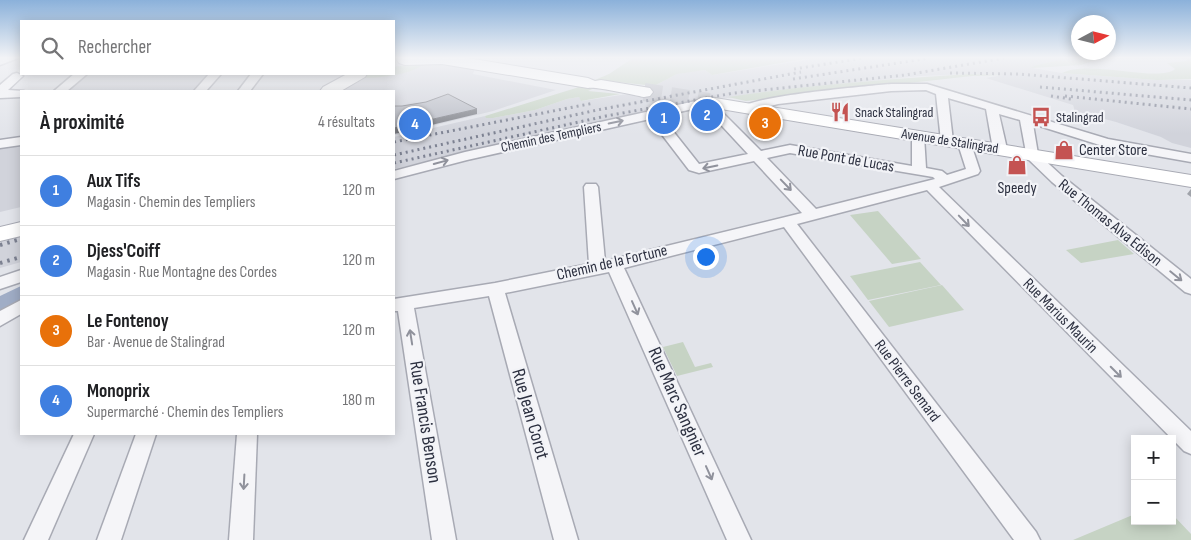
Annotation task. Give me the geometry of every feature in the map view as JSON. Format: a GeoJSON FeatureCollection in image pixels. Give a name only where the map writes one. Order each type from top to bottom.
{"type":"FeatureCollection","features":[{"type":"Feature","properties":{"kind":"main road"},"geometry":{"type":"LineString","coordinates":[[331,90],[343,83]]}},
{"type":"Feature","properties":{"kind":"main road"},"geometry":{"type":"LineString","coordinates":[[590,83],[644,92]]}},
{"type":"Feature","properties":{"kind":"main road","name":"Avenue de Stalingrad"},"geometry":{"type":"LineString","coordinates":[[714,102],[1188,180]]}},
{"type":"Feature","properties":{"kind":"main road"},"geometry":{"type":"LineString","coordinates":[[0,234],[20,228]]}},
{"type":"Feature","properties":{"kind":"street"},"geometry":{"type":"LineString","coordinates":[[0,93],[10,83]]}},
{"type":"Feature","properties":{"kind":"street"},"geometry":{"type":"LineString","coordinates":[[747,108],[763,102],[906,86],[927,87],[1106,143],[1191,159]]}},
{"type":"Feature","properties":{"kind":"street"},"geometry":{"type":"LineString","coordinates":[[942,92],[956,142]]}},
{"type":"Feature","properties":{"kind":"street"},"geometry":{"type":"LineString","coordinates":[[0,93],[20,94]]}},
{"type":"Feature","properties":{"kind":"street"},"geometry":{"type":"LineString","coordinates":[[714,102],[714,110],[813,215]]}},
{"type":"Feature","properties":{"kind":"street","name":"Chemin des Templiers"},"geometry":{"type":"LineString","coordinates":[[395,175],[465,156],[714,102]]}},
{"type":"Feature","properties":{"kind":"street"},"geometry":{"type":"LineString","coordinates":[[992,107],[1000,149]]}},
{"type":"Feature","properties":{"kind":"street","name":"Rue Pont de Lucas"},"geometry":{"type":"LineString","coordinates":[[652,114],[694,167],[699,169],[790,149],[938,174],[938,183]]}},
{"type":"Feature","properties":{"kind":"street"},"geometry":{"type":"LineString","coordinates":[[1026,118],[1032,154]]}},
{"type":"Feature","properties":{"kind":"street"},"geometry":{"type":"LineString","coordinates":[[918,136],[919,171]]}},
{"type":"Feature","properties":{"kind":"street"},"geometry":{"type":"LineString","coordinates":[[0,144],[19,139]]}},
{"type":"Feature","properties":{"kind":"street","name":"Chemin de la Fortune"},"geometry":{"type":"LineString","coordinates":[[399,304],[495,289],[605,266],[813,215],[938,183],[973,172],[956,142]]}},
{"type":"Feature","properties":{"kind":"street","name":"Rue Thomas Alva Edison"},"geometry":{"type":"LineString","coordinates":[[1032,154],[1056,179],[1191,288]]}},
{"type":"Feature","properties":{"kind":"street","name":"Rue Marius Maurin"},"geometry":{"type":"LineString","coordinates":[[938,183],[980,237],[1191,446]]}},
{"type":"Feature","properties":{"kind":"street"},"geometry":{"type":"LineString","coordinates":[[591,187],[605,266]]}},
{"type":"Feature","properties":{"kind":"street","name":"Rue Pierre Semard"},"geometry":{"type":"LineString","coordinates":[[787,221],[1028,540]]}},
{"type":"Feature","properties":{"kind":"street","name":"Rue Marc Sangnier"},"geometry":{"type":"LineString","coordinates":[[605,266],[739,540]]}},
{"type":"Feature","properties":{"kind":"street"},"geometry":{"type":"LineString","coordinates":[[0,282],[20,276]]}},
{"type":"Feature","properties":{"kind":"street","name":"Rue Jean Corot"},"geometry":{"type":"LineString","coordinates":[[495,289],[566,540]]}},
{"type":"Feature","properties":{"kind":"street","name":"Rue Francis Benson"},"geometry":{"type":"LineString","coordinates":[[399,304],[444,540]]}},
{"type":"Feature","properties":{"kind":"street"},"geometry":{"type":"LineString","coordinates":[[0,319],[20,307]]}},
{"type":"Feature","properties":{"kind":"street"},"geometry":{"type":"LineString","coordinates":[[36,540],[84,435]]}},
{"type":"Feature","properties":{"kind":"street"},"geometry":{"type":"LineString","coordinates":[[109,540],[146,435]]}},
{"type":"Feature","properties":{"kind":"street"},"geometry":{"type":"LineString","coordinates":[[241,540],[247,435]]}},
{"type":"Feature","properties":{"kind":"shaded area"},"geometry":{"type":"Polygon","coordinates":[[[78,83],[202,83],[196,90],[70,90],[78,83]]]}},
{"type":"Feature","properties":{"kind":"shaded area"},"geometry":{"type":"Polygon","coordinates":[[[351,83],[521,83],[556,90],[493,111],[395,135],[395,90],[340,90],[351,83]]]}},
{"type":"Feature","properties":{"kind":"shaded area"},"geometry":{"type":"Polygon","coordinates":[[[659,83],[849,83],[774,91],[694,103],[523,139],[395,169],[395,137],[485,116],[493,118],[535,110],[567,99],[579,97],[582,101],[660,89],[654,86],[659,83]]]}},
{"type":"Feature","properties":{"kind":"shaded area"},"geometry":{"type":"Polygon","coordinates":[[[1003,83],[1191,83],[1191,148],[1116,122],[1075,111],[1073,105],[1003,83]]]}},
{"type":"Feature","properties":{"kind":"shaded area"},"geometry":{"type":"Polygon","coordinates":[[[20,143],[20,207],[0,212],[0,146],[20,143]]]}},
{"type":"Feature","properties":{"kind":"shaded area"},"geometry":{"type":"Polygon","coordinates":[[[20,236],[20,262],[0,268],[0,241],[20,236]]]}},
{"type":"Feature","properties":{"kind":"green space"},"geometry":{"type":"Polygon","coordinates":[[[587,83],[604,83],[588,91],[620,94],[581,101],[579,97],[535,110],[493,118],[486,118],[485,116],[587,83]]]}},
{"type":"Feature","properties":{"kind":"green space"},"geometry":{"type":"Polygon","coordinates":[[[629,83],[659,83],[654,86],[629,83]]]}},
{"type":"Feature","properties":{"kind":"green space"},"geometry":{"type":"Polygon","coordinates":[[[847,83],[907,83],[746,101],[728,97],[847,83]]]}},
{"type":"Feature","properties":{"kind":"green space"},"geometry":{"type":"Polygon","coordinates":[[[878,211],[921,259],[892,264],[850,215],[878,211]]]}},
{"type":"Feature","properties":{"kind":"green space"},"geometry":{"type":"Polygon","coordinates":[[[1118,240],[1134,254],[1081,263],[1066,250],[1118,240]]]}},
{"type":"Feature","properties":{"kind":"green space"},"geometry":{"type":"Polygon","coordinates":[[[920,262],[941,285],[868,300],[850,276],[920,262]]]}},
{"type":"Feature","properties":{"kind":"green space"},"geometry":{"type":"Polygon","coordinates":[[[942,285],[964,310],[889,327],[869,301],[942,285]]]}},
{"type":"Feature","properties":{"kind":"green space"},"geometry":{"type":"Polygon","coordinates":[[[683,342],[695,367],[711,363],[713,367],[677,376],[663,347],[683,342]]]}},
{"type":"Feature","properties":{"kind":"green space"},"geometry":{"type":"Polygon","coordinates":[[[1131,516],[1131,525],[1176,525],[1176,518],[1191,534],[1191,540],[1073,540],[1131,516]]]}},
{"type":"Feature","properties":{"kind":"building"},"geometry":{"type":"Polygon","coordinates":[[[448,94],[477,109],[395,128],[395,106],[426,102],[448,94]]]}},
{"type":"Feature","properties":{"kind":"waterway"},"geometry":{"type":"LineString","coordinates":[[0,304],[20,293]]}},
{"type":"Feature","properties":{"kind":"tunnel"},"geometry":{"type":"LineString","coordinates":[[644,92],[709,102]]}},
{"type":"Feature","properties":{"kind":"railway"},"geometry":{"type":"LineString","coordinates":[[395,155],[597,110],[741,83]]}},
{"type":"Feature","properties":{"kind":"railway"},"geometry":{"type":"LineString","coordinates":[[395,163],[606,116],[734,93],[827,83]]}},
{"type":"Feature","properties":{"kind":"railway"},"geometry":{"type":"LineString","coordinates":[[1132,83],[1191,88]]}},
{"type":"Feature","properties":{"kind":"railway"},"geometry":{"type":"LineString","coordinates":[[1040,87],[1191,100]]}},
{"type":"Feature","properties":{"kind":"railway"},"geometry":{"type":"LineString","coordinates":[[1051,96],[1071,99]]}},
{"type":"Feature","properties":{"kind":"railway"},"geometry":{"type":"LineString","coordinates":[[1065,96],[1191,109]]}},
{"type":"Feature","properties":{"kind":"railway"},"geometry":{"type":"LineString","coordinates":[[395,142],[594,103]]}},
{"type":"Feature","properties":{"kind":"railway"},"geometry":{"type":"LineString","coordinates":[[0,245],[20,239]]}},
{"type":"Feature","properties":{"kind":"railway"},"geometry":{"type":"LineString","coordinates":[[0,263],[20,257]]}},
{"type":"Feature","properties":{"kind":"place","name":"Snack Stalingrad"},"geometry":{"type":"Point","coordinates":[840,112]}},
{"type":"Feature","properties":{"kind":"place","name":"Djess'Coiff"},"geometry":{"type":"Point","coordinates":[707,115]}},
{"type":"Feature","properties":{"kind":"place","name":"Stalingrad"},"geometry":{"type":"Point","coordinates":[1041,117]}},
{"type":"Feature","properties":{"kind":"place","name":"Aux Tifs"},"geometry":{"type":"Point","coordinates":[664,118]}},
{"type":"Feature","properties":{"kind":"place","name":"Le Fontenoy"},"geometry":{"type":"Point","coordinates":[765,123]}},
{"type":"Feature","properties":{"kind":"place","name":"Monoprix"},"geometry":{"type":"Point","coordinates":[415,124]}},
{"type":"Feature","properties":{"kind":"place","name":"Center Store"},"geometry":{"type":"Point","coordinates":[1064,150]}},
{"type":"Feature","properties":{"kind":"place","name":"Speedy"},"geometry":{"type":"Point","coordinates":[1017,165]}}]}
